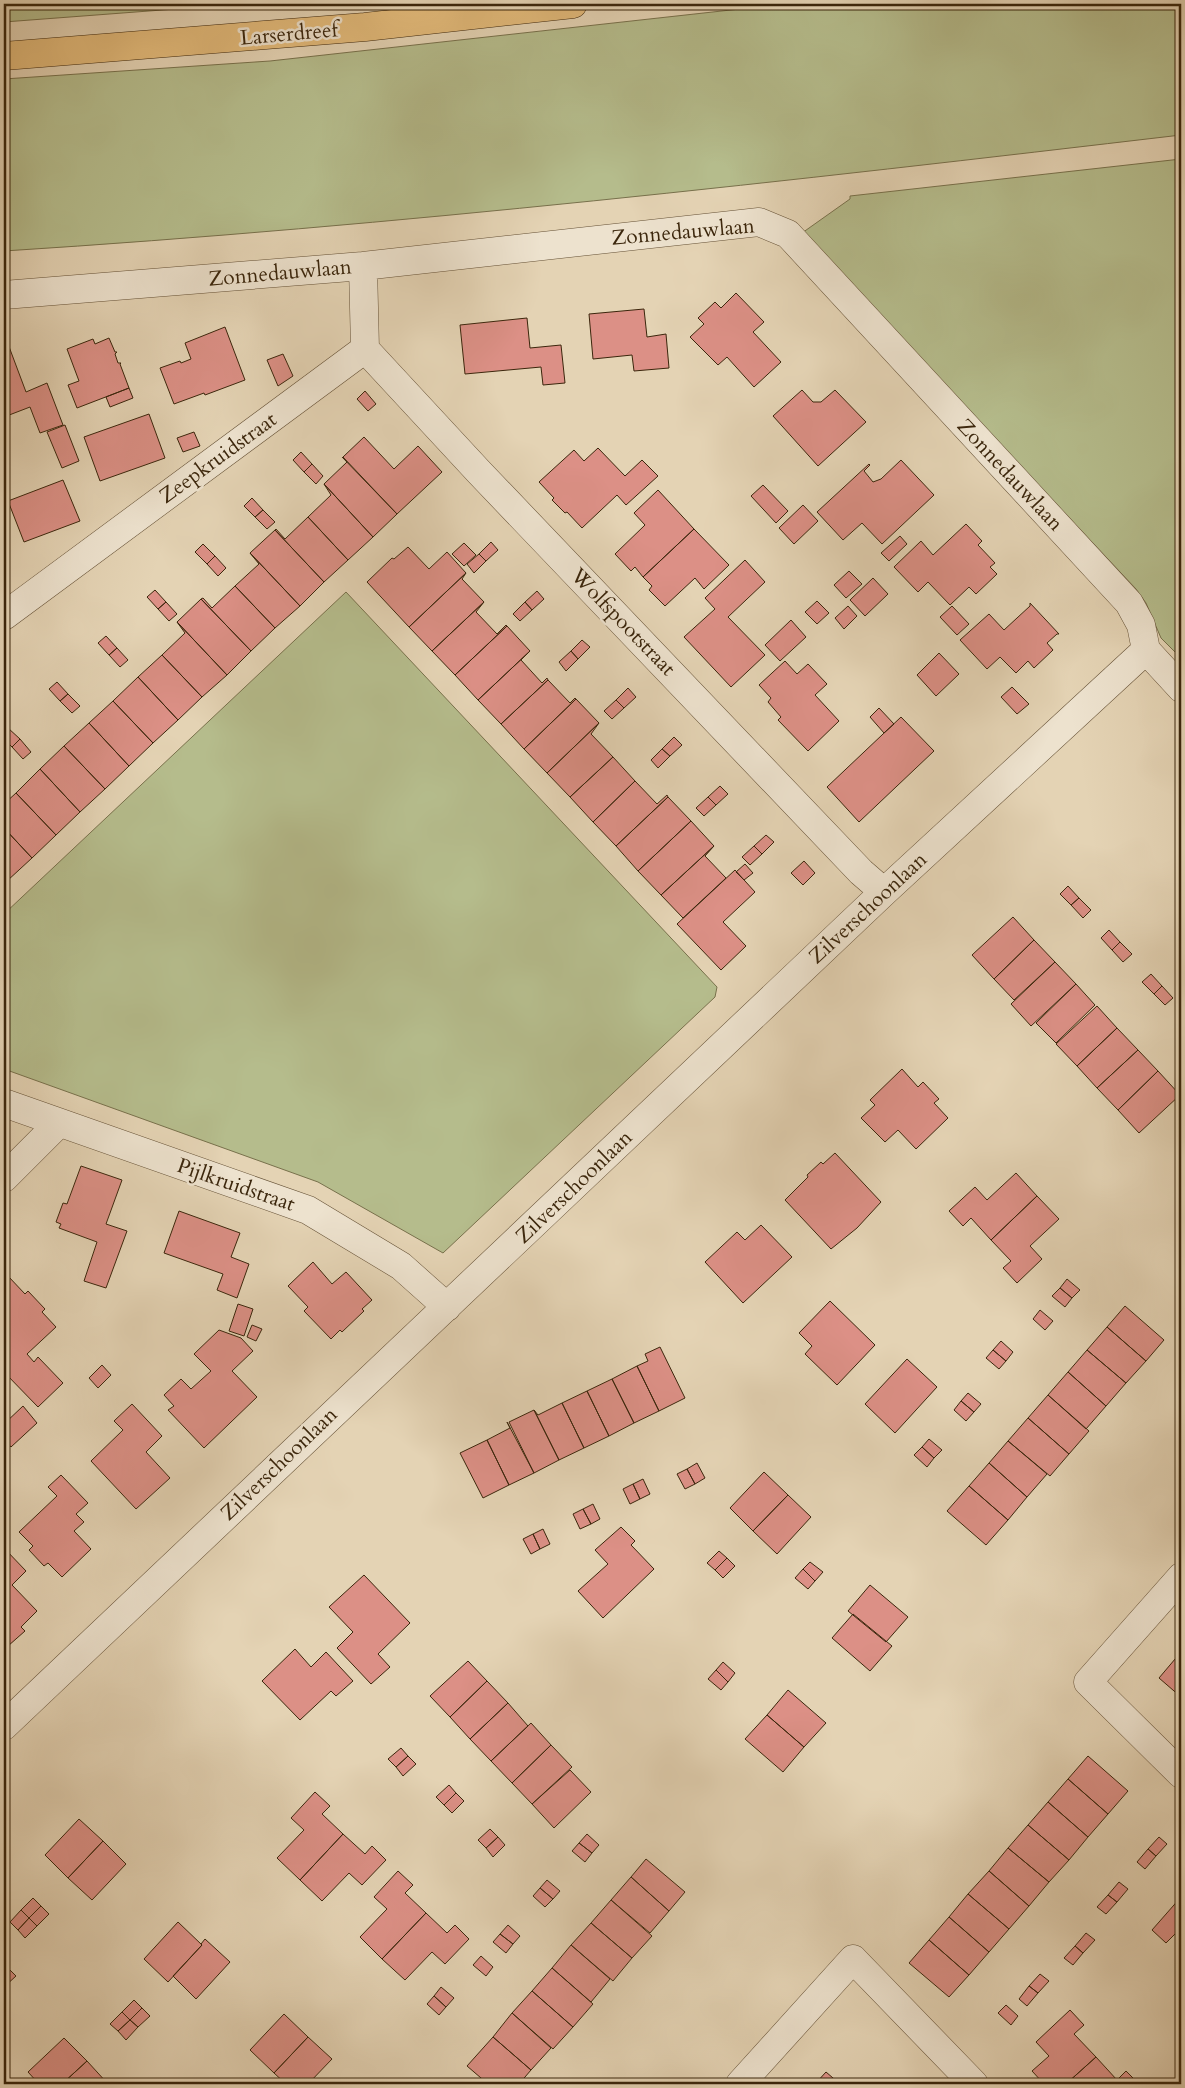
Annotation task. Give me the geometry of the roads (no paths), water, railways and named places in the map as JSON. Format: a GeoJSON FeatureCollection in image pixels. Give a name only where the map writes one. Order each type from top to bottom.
{"type":"FeatureCollection","features":[{"type":"Feature","properties":{"kind":"main road","name":"Larserdreef"},"geometry":{"type":"LineString","coordinates":[[4,56],[365,28],[573,4]]}},
{"type":"Feature","properties":{"kind":"street","name":"Zonnedauwlaan"},"geometry":{"type":"LineString","coordinates":[[4,295],[364,266],[759,222],[788,234],[1129,603],[1141,625],[1146,650]]}},
{"type":"Feature","properties":{"kind":"street"},"geometry":{"type":"LineString","coordinates":[[364,266],[365,349]]}},
{"type":"Feature","properties":{"kind":"street","name":"Zeepkruidstraat"},"geometry":{"type":"LineString","coordinates":[[4,616],[365,349]]}},
{"type":"Feature","properties":{"kind":"street","name":"Wolfspootstraat"},"geometry":{"type":"LineString","coordinates":[[365,349],[472,465],[861,872],[884,892]]}},
{"type":"Feature","properties":{"kind":"street"},"geometry":{"type":"LineString","coordinates":[[1146,650],[1181,688]]}},
{"type":"Feature","properties":{"kind":"street","name":"Zilverschoonlaan"},"geometry":{"type":"LineString","coordinates":[[4,1726],[884,892],[1146,650]]}},
{"type":"Feature","properties":{"kind":"street","name":"Pijlkruidstraat"},"geometry":{"type":"LineString","coordinates":[[4,1103],[308,1210],[401,1266],[447,1307]]}},
{"type":"Feature","properties":{"kind":"street"},"geometry":{"type":"LineString","coordinates":[[4,1178],[59,1123]]}},
{"type":"Feature","properties":{"kind":"street"},"geometry":{"type":"LineString","coordinates":[[1181,1576],[1088,1682],[1181,1774]]}},
{"type":"Feature","properties":{"kind":"street"},"geometry":{"type":"LineString","coordinates":[[740,2084],[853,1959],[974,2084]]}}]}
